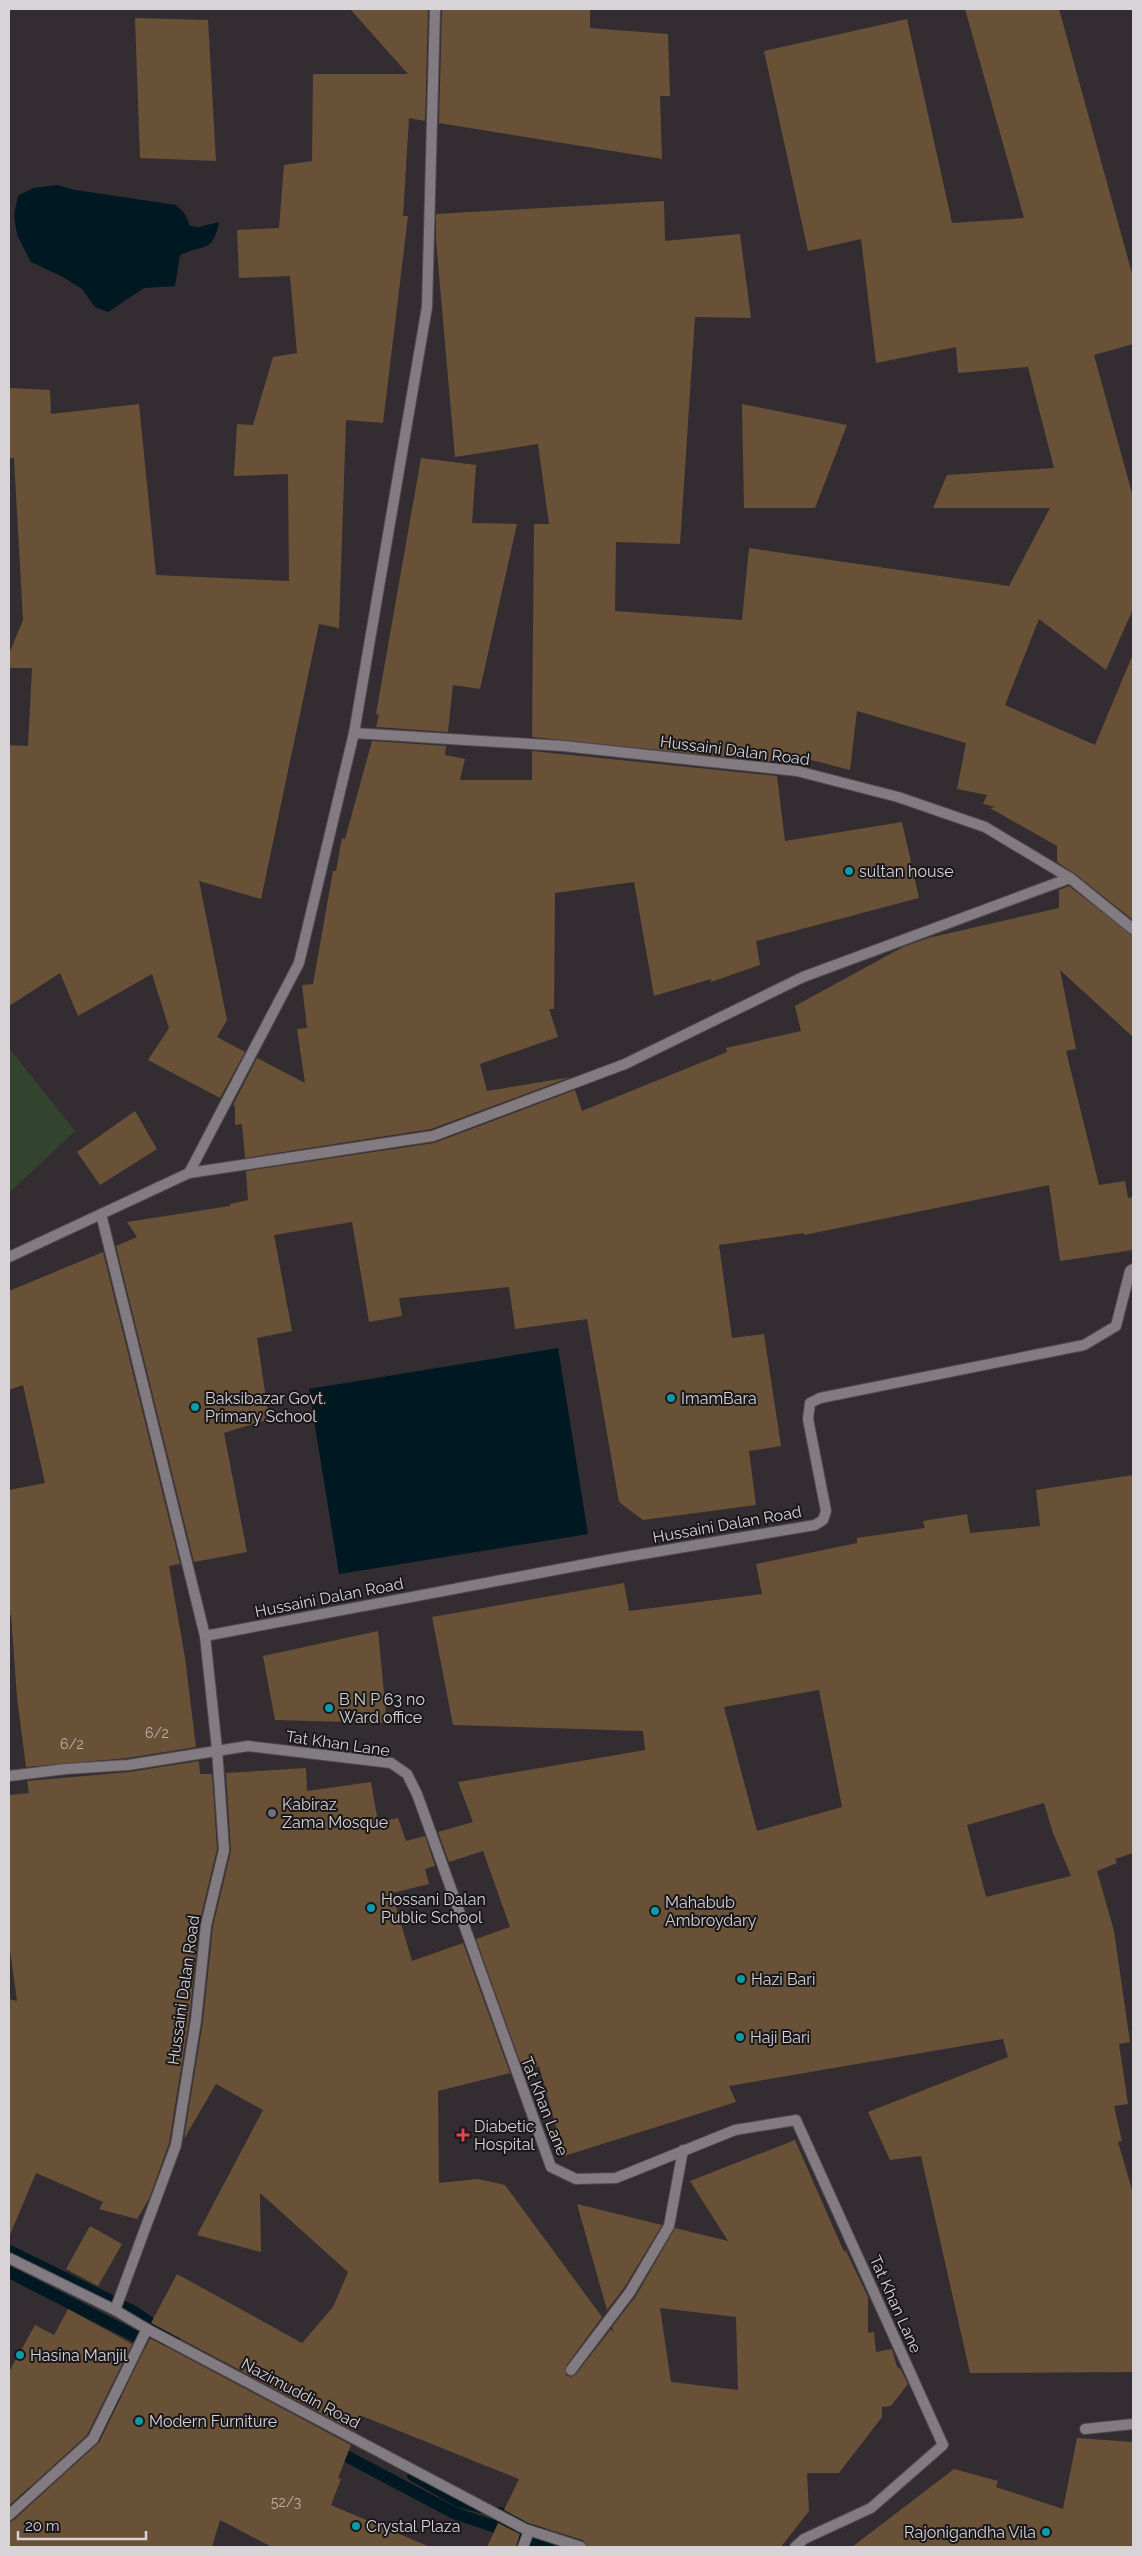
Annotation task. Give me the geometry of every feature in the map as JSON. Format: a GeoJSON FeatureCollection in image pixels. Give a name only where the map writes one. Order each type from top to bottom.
{"type":"FeatureCollection","features":[{"type":"Feature","properties":{"kind":"street"},"geometry":{"type":"LineString","coordinates":[[189,1173],[299,963],[354,733],[427,307],[435,9]]}},
{"type":"Feature","properties":{"kind":"street","name":"Hussaini Dalan Road"},"geometry":{"type":"LineString","coordinates":[[354,733],[563,746],[797,771],[898,797],[985,827],[1070,878],[1133,929]]}},
{"type":"Feature","properties":{"kind":"street"},"geometry":{"type":"LineString","coordinates":[[9,1257],[189,1173],[433,1136],[625,1064],[804,977],[1070,878]]}},
{"type":"Feature","properties":{"kind":"street","name":"Hussaini Dalan Road"},"geometry":{"type":"LineString","coordinates":[[101,1214],[205,1636],[217,1750],[224,1850],[206,1925],[196,2020],[176,2145],[115,2310]]}},
{"type":"Feature","properties":{"kind":"street","name":"Hussaini Dalan Road"},"geometry":{"type":"LineString","coordinates":[[205,1636],[613,1559],[815,1525],[823,1520],[826,1511],[808,1419],[810,1403],[820,1398],[1084,1345],[1116,1326],[1130,1270],[1133,1269]]}},
{"type":"Feature","properties":{"kind":"street","name":"Tat Khan Lane"},"geometry":{"type":"LineString","coordinates":[[9,1776],[66,1769],[128,1765],[248,1746],[391,1763],[407,1774],[417,1794],[550,2167],[576,2179],[616,2178],[735,2130],[796,2120],[943,2445],[871,2508],[804,2540],[795,2547]]}},
{"type":"Feature","properties":{"kind":"street"},"geometry":{"type":"LineString","coordinates":[[571,2370],[630,2292],[669,2226],[683,2150]]}},
{"type":"Feature","properties":{"kind":"street","name":"Nazimuddin Road"},"geometry":{"type":"LineString","coordinates":[[9,2258],[115,2310],[147,2329],[530,2531],[581,2547]]}},
{"type":"Feature","properties":{"kind":"street"},"geometry":{"type":"LineString","coordinates":[[9,2515],[93,2439],[147,2329]]}},
{"type":"Feature","properties":{"kind":"street"},"geometry":{"type":"LineString","coordinates":[[1085,2429],[1133,2424]]}},
{"type":"Feature","properties":{"kind":"street"},"geometry":{"type":"LineString","coordinates":[[523,2547],[530,2531]]}},
{"type":"Feature","properties":{"kind":"green space"},"geometry":{"type":"Polygon","coordinates":[[[9,1048],[75,1131],[9,1193],[9,1048]]]}},
{"type":"Feature","properties":{"kind":"water"},"geometry":{"type":"Polygon","coordinates":[[[57,185],[75,190],[176,205],[185,214],[190,226],[199,227],[219,222],[217,232],[214,239],[206,246],[180,255],[175,286],[144,288],[108,312],[95,307],[82,289],[63,277],[31,262],[17,235],[14,215],[18,196],[33,188],[57,185]]]}},
{"type":"Feature","properties":{"kind":"water"},"geometry":{"type":"Polygon","coordinates":[[[558,1348],[588,1534],[339,1574],[309,1389],[558,1348]]]}},
{"type":"Feature","properties":{"kind":"building"},"geometry":{"type":"Polygon","coordinates":[[[350,9],[428,9],[425,121],[409,118],[403,216],[408,216],[383,423],[346,420],[339,628],[319,624],[261,899],[199,881],[227,1020],[217,1037],[245,1052],[220,1098],[148,1060],[169,1028],[152,974],[78,1016],[60,973],[9,1006],[9,745],[28,746],[32,668],[9,668],[9,654],[23,620],[14,458],[9,458],[9,388],[50,390],[51,414],[139,404],[156,575],[289,581],[288,474],[234,476],[237,424],[253,425],[273,357],[297,353],[290,276],[239,278],[237,230],[279,228],[284,165],[312,161],[313,74],[408,74],[350,9]]]}},
{"type":"Feature","properties":{"kind":"building"},"geometry":{"type":"Polygon","coordinates":[[[442,9],[590,9],[590,28],[668,34],[670,96],[660,96],[662,159],[439,123],[442,9]]]}},
{"type":"Feature","properties":{"kind":"building"},"geometry":{"type":"Polygon","coordinates":[[[965,9],[1059,9],[1133,277],[1133,344],[1094,355],[1133,497],[1133,609],[1106,670],[1039,619],[1005,705],[1095,745],[1133,654],[1133,920],[1074,873],[1057,862],[1057,846],[990,808],[996,807],[983,804],[987,795],[957,789],[966,743],[857,711],[850,770],[773,750],[775,762],[532,737],[534,524],[549,524],[538,444],[455,457],[436,240],[436,214],[664,201],[665,241],[740,234],[751,318],[695,317],[680,544],[616,542],[615,611],[742,620],[749,548],[1009,586],[1050,508],[933,508],[947,475],[1054,468],[1028,367],[958,373],[956,347],[876,363],[861,239],[808,251],[764,51],[907,19],[952,223],[1024,218],[965,9]]]}},
{"type":"Feature","properties":{"kind":"building"},"geometry":{"type":"Polygon","coordinates":[[[135,18],[208,20],[216,161],[140,158],[135,18]]]}},
{"type":"Feature","properties":{"kind":"building"},"geometry":{"type":"Polygon","coordinates":[[[742,404],[847,425],[815,508],[744,508],[742,404]]]}},
{"type":"Feature","properties":{"kind":"building"},"geometry":{"type":"Polygon","coordinates":[[[421,458],[476,465],[472,523],[517,524],[480,689],[453,685],[448,732],[376,727],[379,715],[376,714],[421,458]]]}},
{"type":"Feature","properties":{"kind":"building"},"geometry":{"type":"Polygon","coordinates":[[[372,741],[446,746],[445,755],[465,759],[460,780],[532,780],[532,751],[777,776],[785,841],[902,822],[919,898],[756,941],[760,965],[711,982],[711,979],[654,996],[634,882],[555,893],[554,1009],[549,1009],[558,1037],[480,1064],[487,1091],[571,1077],[431,1129],[245,1158],[242,1124],[235,1125],[235,1106],[233,1105],[257,1058],[305,1083],[297,1029],[307,1028],[302,985],[313,984],[333,871],[336,871],[342,838],[345,839],[372,741]]]}},
{"type":"Feature","properties":{"kind":"building"},"geometry":{"type":"Polygon","coordinates":[[[1069,886],[1133,936],[1133,1037],[1060,970],[1076,1049],[1066,1051],[1099,1185],[1125,1181],[1128,1198],[1133,1197],[1133,1250],[1060,1261],[1049,1185],[804,1235],[804,1233],[719,1245],[732,1338],[764,1334],[781,1446],[749,1451],[756,1505],[643,1520],[619,1502],[587,1319],[515,1329],[509,1287],[399,1298],[402,1316],[369,1322],[352,1222],[274,1235],[292,1331],[257,1338],[269,1419],[224,1433],[247,1552],[194,1562],[116,1246],[137,1237],[127,1222],[230,1206],[230,1204],[248,1200],[246,1171],[434,1143],[575,1090],[582,1111],[727,1052],[726,1048],[801,1031],[795,1006],[903,947],[928,938],[1059,908],[1059,890],[1069,886]]]}},
{"type":"Feature","properties":{"kind":"building"},"geometry":{"type":"Polygon","coordinates":[[[135,1111],[157,1149],[100,1185],[77,1152],[135,1111]]]}},
{"type":"Feature","properties":{"kind":"building"},"geometry":{"type":"Polygon","coordinates":[[[103,1252],[180,1564],[169,1566],[185,1658],[196,1747],[127,1758],[26,1767],[17,1697],[11,1615],[9,1616],[9,1490],[45,1483],[23,1385],[9,1390],[9,1291],[103,1252]]]}},
{"type":"Feature","properties":{"kind":"building"},"geometry":{"type":"Polygon","coordinates":[[[1133,1475],[1133,1853],[1115,1859],[1117,1863],[1097,1871],[1114,1931],[1130,2042],[1119,2044],[1128,2104],[1114,2106],[1122,2141],[1118,2142],[1133,2193],[1133,2372],[970,2373],[921,2156],[890,2160],[868,2112],[1008,2057],[1003,2039],[729,2086],[736,2102],[564,2156],[539,2066],[523,2070],[476,1939],[510,1927],[483,1851],[449,1862],[438,1832],[473,1822],[458,1782],[645,1750],[643,1731],[453,1725],[432,1617],[624,1583],[629,1611],[762,1594],[756,1564],[857,1543],[857,1538],[925,1528],[923,1521],[967,1514],[970,1533],[1040,1526],[1036,1490],[1133,1475]],[[819,1690],[724,1707],[757,1831],[842,1807],[819,1690]],[[1044,1803],[967,1825],[986,1897],[1071,1876],[1053,1833],[1044,1803]]]}},
{"type":"Feature","properties":{"kind":"building"},"geometry":{"type":"Polygon","coordinates":[[[378,1631],[387,1723],[275,1720],[263,1656],[378,1631]]]}},
{"type":"Feature","properties":{"kind":"building"},"geometry":{"type":"Polygon","coordinates":[[[199,1761],[200,1774],[212,1774],[217,1849],[199,1924],[189,2019],[169,2143],[149,2199],[137,2219],[99,2209],[103,2202],[36,2173],[9,2237],[9,1999],[17,2001],[9,1943],[9,1795],[29,1793],[27,1781],[129,1772],[199,1761]]]}},
{"type":"Feature","properties":{"kind":"building"},"geometry":{"type":"Polygon","coordinates":[[[306,1768],[307,1791],[371,1782],[378,1822],[398,1818],[406,1841],[425,1836],[435,1866],[425,1869],[429,1884],[392,1893],[412,1961],[463,1943],[510,2073],[438,2091],[439,2183],[478,2179],[505,2185],[602,2317],[566,2366],[566,2375],[571,2377],[576,2374],[611,2329],[614,2333],[612,2327],[636,2296],[675,2228],[728,2241],[690,2181],[795,2140],[844,2252],[846,2251],[868,2297],[868,2333],[874,2332],[876,2352],[892,2349],[897,2367],[900,2368],[908,2384],[891,2406],[882,2407],[882,2417],[839,2473],[807,2473],[809,2511],[781,2547],[588,2547],[583,2540],[528,2523],[504,2510],[519,2479],[362,2416],[356,2432],[151,2323],[177,2274],[302,2343],[333,2307],[348,2272],[260,2193],[261,2252],[197,2235],[263,2110],[216,2084],[184,2139],[203,2021],[213,1926],[231,1851],[226,1773],[306,1768]],[[660,2308],[671,2382],[738,2390],[736,2317],[660,2308]]]}},
{"type":"Feature","properties":{"kind":"building"},"geometry":{"type":"Polygon","coordinates":[[[577,2204],[662,2225],[624,2288],[607,2310],[577,2204]]]}},
{"type":"Feature","properties":{"kind":"building"},"geometry":{"type":"Polygon","coordinates":[[[90,2226],[122,2244],[98,2286],[66,2269],[90,2226]]]}},
{"type":"Feature","properties":{"kind":"building"},"geometry":{"type":"Polygon","coordinates":[[[68,2309],[132,2344],[87,2435],[9,2506],[9,2372],[35,2325],[54,2335],[68,2309]]]}},
{"type":"Feature","properties":{"kind":"building"},"geometry":{"type":"Polygon","coordinates":[[[150,2338],[351,2445],[338,2478],[341,2479],[331,2505],[430,2547],[272,2547],[220,2520],[212,2547],[9,2547],[9,2522],[14,2520],[99,2442],[150,2338]]]}},
{"type":"Feature","properties":{"kind":"building"},"geometry":{"type":"Polygon","coordinates":[[[1077,2438],[1133,2442],[1133,2547],[852,2547],[954,2469],[998,2481],[996,2487],[1063,2509],[1077,2438]]]}},
{"type":"Feature","properties":{"kind":"building"},"geometry":{"type":"Polygon","coordinates":[[[498,2523],[520,2534],[516,2547],[487,2547],[498,2523]]]}},
{"type":"Feature","properties":{"kind":"waterway"},"geometry":{"type":"LineString","coordinates":[[9,2251],[134,2312],[174,2339]]}},
{"type":"Feature","properties":{"kind":"waterway"},"geometry":{"type":"LineString","coordinates":[[9,2272],[162,2350]]}},
{"type":"Feature","properties":{"kind":"waterway"},"geometry":{"type":"LineString","coordinates":[[75,2464],[94,2446],[120,2401]]}},
{"type":"Feature","properties":{"kind":"waterway"},"geometry":{"type":"LineString","coordinates":[[333,2449],[454,2513],[523,2536],[519,2547]]}},
{"type":"Feature","properties":{"kind":"waterway"},"geometry":{"type":"LineString","coordinates":[[413,2475],[458,2501],[480,2507]]}},
{"type":"Feature","properties":{"kind":"waterway"},"geometry":{"type":"LineString","coordinates":[[9,2508],[28,2492]]}},
{"type":"Feature","properties":{"kind":"waterway"},"geometry":{"type":"LineString","coordinates":[[499,2513],[540,2526]]}},
{"type":"Feature","properties":{"kind":"waterway"},"geometry":{"type":"LineString","coordinates":[[527,2547],[529,2541],[548,2547]]}},
{"type":"Feature","properties":{"kind":"place","name":"sultan house"},"geometry":{"type":"Point","coordinates":[849,871]}},
{"type":"Feature","properties":{"kind":"place","name":"ImamBara"},"geometry":{"type":"Point","coordinates":[671,1398]}},
{"type":"Feature","properties":{"kind":"place","name":"Baksibazar Govt. Primary School"},"geometry":{"type":"Point","coordinates":[195,1407]}},
{"type":"Feature","properties":{"kind":"place","name":"B N P 63 no Ward office"},"geometry":{"type":"Point","coordinates":[329,1708]}},
{"type":"Feature","properties":{"kind":"place","name":"Kabiraz Zama Mosque"},"geometry":{"type":"Point","coordinates":[272,1813]}},
{"type":"Feature","properties":{"kind":"place","name":"Hossani Dalan Public School"},"geometry":{"type":"Point","coordinates":[371,1908]}},
{"type":"Feature","properties":{"kind":"place","name":"Mahabub Ambroydary"},"geometry":{"type":"Point","coordinates":[655,1911]}},
{"type":"Feature","properties":{"kind":"place","name":"Hazi Bari"},"geometry":{"type":"Point","coordinates":[741,1979]}},
{"type":"Feature","properties":{"kind":"place","name":"Haji Bari"},"geometry":{"type":"Point","coordinates":[740,2037]}},
{"type":"Feature","properties":{"kind":"place","name":"Diabetic Hospital"},"geometry":{"type":"Point","coordinates":[463,2135]}},
{"type":"Feature","properties":{"kind":"place","name":"Hasina Manjil"},"geometry":{"type":"Point","coordinates":[20,2355]}},
{"type":"Feature","properties":{"kind":"place","name":"Modern Furniture"},"geometry":{"type":"Point","coordinates":[139,2421]}},
{"type":"Feature","properties":{"kind":"place","name":"Crystal Plaza"},"geometry":{"type":"Point","coordinates":[356,2526]}},
{"type":"Feature","properties":{"kind":"place","name":"Rajonigandha Vila"},"geometry":{"type":"Point","coordinates":[1046,2532]}}]}
